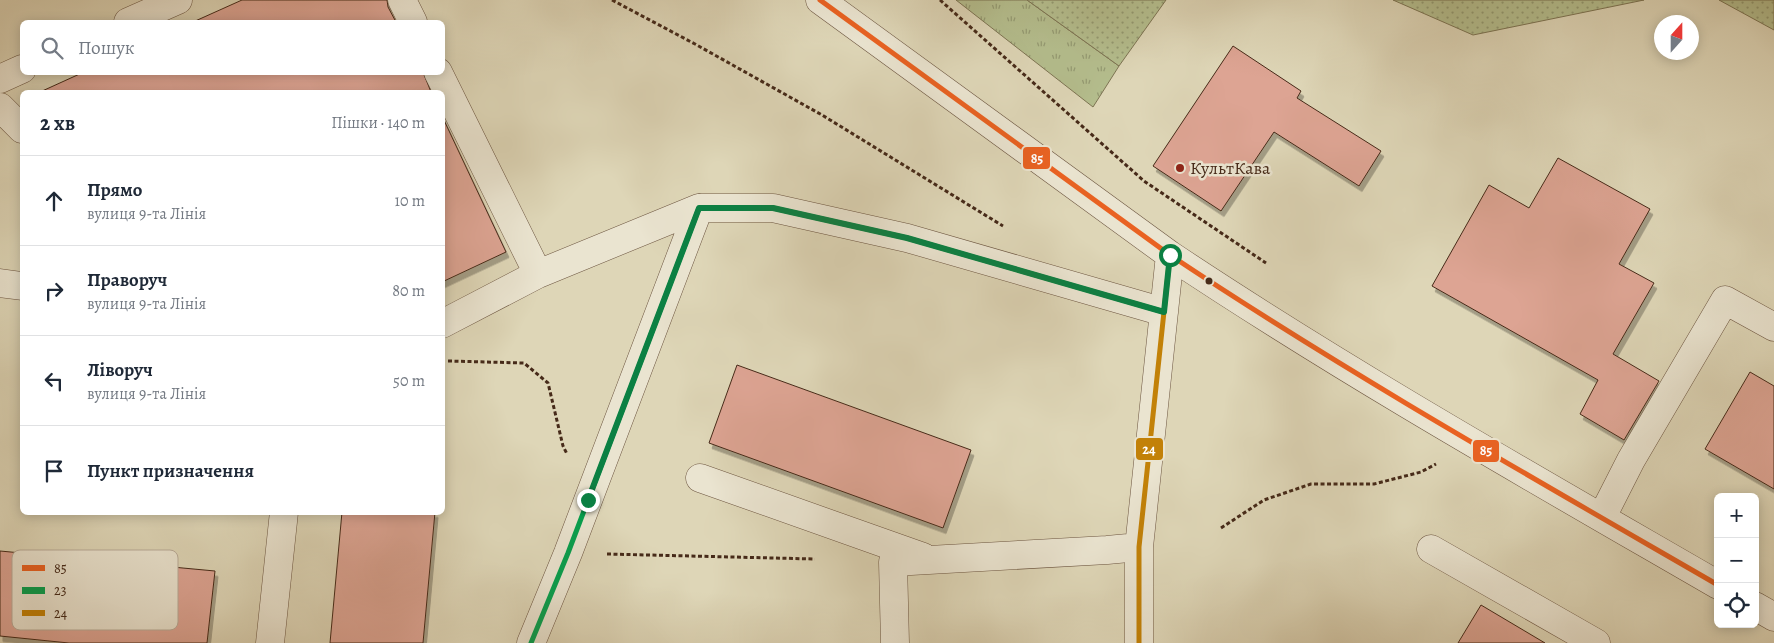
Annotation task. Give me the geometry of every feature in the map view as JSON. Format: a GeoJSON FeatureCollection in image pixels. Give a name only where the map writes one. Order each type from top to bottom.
{"type":"FeatureCollection","features":[{"type":"Feature","properties":{"kind":"street"},"geometry":{"type":"LineString","coordinates":[[133,20],[178,0]]}},
{"type":"Feature","properties":{"kind":"street"},"geometry":{"type":"LineString","coordinates":[[402,0],[412,20]]}},
{"type":"Feature","properties":{"kind":"street"},"geometry":{"type":"LineString","coordinates":[[820,0],[1170,255],[1289,333],[1474,444],[1715,583]]}},
{"type":"Feature","properties":{"kind":"street"},"geometry":{"type":"LineString","coordinates":[[0,79],[20,70]]}},
{"type":"Feature","properties":{"kind":"street"},"geometry":{"type":"LineString","coordinates":[[439,75],[538,274]]}},
{"type":"Feature","properties":{"kind":"street"},"geometry":{"type":"LineString","coordinates":[[0,107],[20,127]]}},
{"type":"Feature","properties":{"kind":"street"},"geometry":{"type":"LineString","coordinates":[[445,322],[538,274],[699,208],[773,208],[783,210],[907,238],[1164,312]]}},
{"type":"Feature","properties":{"kind":"street"},"geometry":{"type":"LineString","coordinates":[[531,643],[568,553],[699,208]]}},
{"type":"Feature","properties":{"kind":"street"},"geometry":{"type":"LineString","coordinates":[[1139,643],[1139,547],[1170,255]]}},
{"type":"Feature","properties":{"kind":"street"},"geometry":{"type":"LineString","coordinates":[[0,284],[20,286]]}},
{"type":"Feature","properties":{"kind":"street"},"geometry":{"type":"LineString","coordinates":[[1602,517],[1631,460],[1724,300],[1774,328]]}},
{"type":"Feature","properties":{"kind":"street"},"geometry":{"type":"LineString","coordinates":[[700,478],[931,560]]}},
{"type":"Feature","properties":{"kind":"street"},"geometry":{"type":"LineString","coordinates":[[270,643],[284,515]]}},
{"type":"Feature","properties":{"kind":"street"},"geometry":{"type":"LineString","coordinates":[[895,643],[893,562],[1139,547]]}},
{"type":"Feature","properties":{"kind":"street"},"geometry":{"type":"LineString","coordinates":[[1431,549],[1596,643]]}},
{"type":"Feature","properties":{"kind":"street"},"geometry":{"type":"LineString","coordinates":[[1759,608],[1774,617]]}},
{"type":"Feature","properties":{"kind":"path"},"geometry":{"type":"LineString","coordinates":[[612,0],[822,115],[1009,230]]}},
{"type":"Feature","properties":{"kind":"path"},"geometry":{"type":"LineString","coordinates":[[940,0],[1144,181],[1266,263]]}},
{"type":"Feature","properties":{"kind":"path"},"geometry":{"type":"LineString","coordinates":[[445,361],[524,363],[548,382],[564,446],[588,500]]}},
{"type":"Feature","properties":{"kind":"path"},"geometry":{"type":"LineString","coordinates":[[1221,528],[1264,500],[1311,484],[1374,484],[1421,472],[1474,444]]}},
{"type":"Feature","properties":{"kind":"path"},"geometry":{"type":"LineString","coordinates":[[568,553],[820,559]]}},
{"type":"Feature","properties":{"kind":"green space"},"geometry":{"type":"Polygon","coordinates":[[[956,0],[1027,0],[1119,66],[1093,107],[956,0]]]}},
{"type":"Feature","properties":{"kind":"green space"},"geometry":{"type":"Polygon","coordinates":[[[1027,0],[1166,0],[1119,66],[1027,0]]]}},
{"type":"Feature","properties":{"kind":"green space"},"geometry":{"type":"Polygon","coordinates":[[[1393,0],[1644,0],[1473,35],[1393,0]]]}},
{"type":"Feature","properties":{"kind":"green space"},"geometry":{"type":"Polygon","coordinates":[[[1719,0],[1774,0],[1774,30],[1719,0]]]}},
{"type":"Feature","properties":{"kind":"building"},"geometry":{"type":"Polygon","coordinates":[[[242,0],[387,0],[388,7],[395,20],[197,20],[242,0]]]}},
{"type":"Feature","properties":{"kind":"building"},"geometry":{"type":"Polygon","coordinates":[[[1233,46],[1301,91],[1297,98],[1381,151],[1359,186],[1274,132],[1221,211],[1153,166],[1233,46]]]}},
{"type":"Feature","properties":{"kind":"building"},"geometry":{"type":"Polygon","coordinates":[[[77,75],[424,75],[430,90],[44,90],[77,75]]]}},
{"type":"Feature","properties":{"kind":"building"},"geometry":{"type":"Polygon","coordinates":[[[445,122],[506,252],[445,281],[445,122]]]}},
{"type":"Feature","properties":{"kind":"building"},"geometry":{"type":"Polygon","coordinates":[[[1558,158],[1650,209],[1619,264],[1654,283],[1613,354],[1659,381],[1624,440],[1580,414],[1598,380],[1432,286],[1489,185],[1529,208],[1558,158]]]}},
{"type":"Feature","properties":{"kind":"building"},"geometry":{"type":"Polygon","coordinates":[[[737,365],[971,450],[943,528],[709,443],[737,365]]]}},
{"type":"Feature","properties":{"kind":"building"},"geometry":{"type":"Polygon","coordinates":[[[1750,372],[1774,386],[1774,489],[1705,449],[1750,372]]]}},
{"type":"Feature","properties":{"kind":"building"},"geometry":{"type":"Polygon","coordinates":[[[342,515],[435,515],[423,643],[330,643],[342,515]]]}},
{"type":"Feature","properties":{"kind":"building"},"geometry":{"type":"Polygon","coordinates":[[[0,551],[12,552],[12,630],[178,630],[178,568],[215,571],[207,643],[69,643],[0,636],[0,551]]]}},
{"type":"Feature","properties":{"kind":"building"},"geometry":{"type":"Polygon","coordinates":[[[1481,605],[1545,643],[1458,643],[1481,605]]]}},
{"type":"Feature","properties":{"kind":"transit line","name":"85"},"geometry":{"type":"LineString","coordinates":[[820,0],[1170,255],[1237,299],[1372,383],[1715,583]]}},
{"type":"Feature","properties":{"kind":"transit line","name":"23"},"geometry":{"type":"LineString","coordinates":[[531,643],[568,553],[699,208],[773,208],[907,238],[1164,312]]}},
{"type":"Feature","properties":{"kind":"transit line","name":"24"},"geometry":{"type":"LineString","coordinates":[[1139,643],[1139,547],[1170,255]]}},
{"type":"Feature","properties":{"kind":"place","name":"КультКава"},"geometry":{"type":"Point","coordinates":[1180,168]}},
{"type":"Feature","properties":{"kind":"route"},"geometry":{"type":"LineString","coordinates":[[588,500],[699,208],[773,208],[907,238],[1164,312],[1170,255]]}}]}
